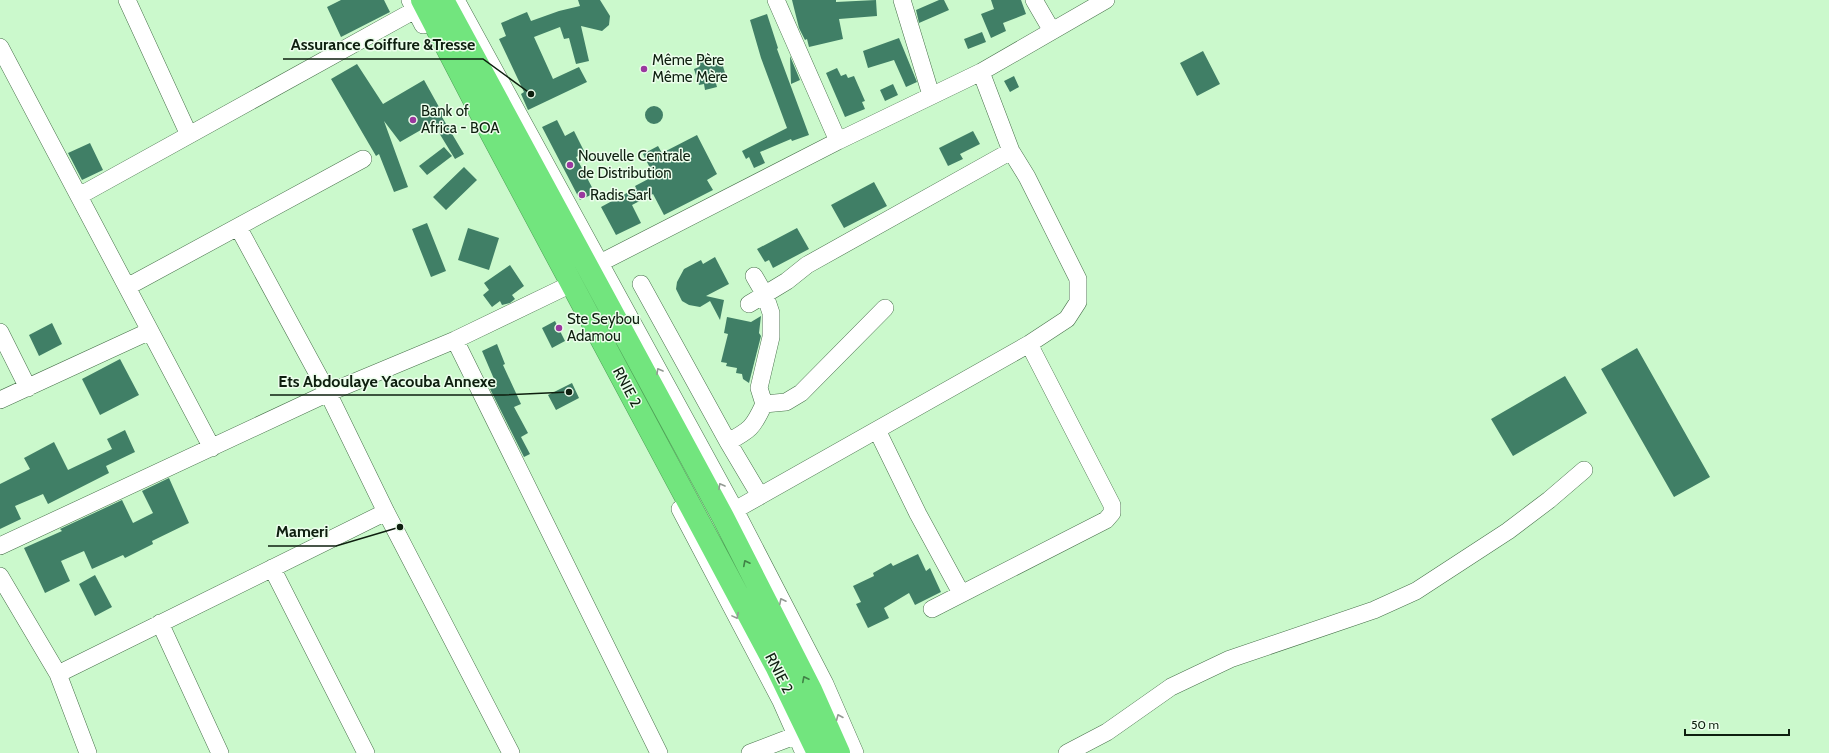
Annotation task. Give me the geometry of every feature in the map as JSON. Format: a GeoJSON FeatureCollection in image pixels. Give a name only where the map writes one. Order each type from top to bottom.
{"type":"FeatureCollection","features":[{"type":"Feature","properties":{"kind":"highway","name":"RNIE 2"},"geometry":{"type":"LineString","coordinates":[[443,0],[723,517],[811,690],[839,753]]}},
{"type":"Feature","properties":{"kind":"highway","name":"RNIE 2"},"geometry":{"type":"LineString","coordinates":[[416,3],[492,135],[575,287],[776,666],[818,753]]}},
{"type":"Feature","properties":{"kind":"street"},"geometry":{"type":"LineString","coordinates":[[126,0],[189,135]]}},
{"type":"Feature","properties":{"kind":"street"},"geometry":{"type":"LineString","coordinates":[[456,0],[735,510],[825,684],[855,753]]}},
{"type":"Feature","properties":{"kind":"street"},"geometry":{"type":"LineString","coordinates":[[776,0],[838,142]]}},
{"type":"Feature","properties":{"kind":"street"},"geometry":{"type":"LineString","coordinates":[[902,0],[931,95]]}},
{"type":"Feature","properties":{"kind":"street"},"geometry":{"type":"LineString","coordinates":[[1034,0],[1052,31]]}},
{"type":"Feature","properties":{"kind":"street"},"geometry":{"type":"LineString","coordinates":[[600,263],[931,95],[981,72],[1106,0]]}},
{"type":"Feature","properties":{"kind":"street"},"geometry":{"type":"LineString","coordinates":[[79,196],[189,135],[416,3],[563,288],[781,701],[804,753]]}},
{"type":"Feature","properties":{"kind":"street"},"geometry":{"type":"LineString","coordinates":[[0,47],[212,448]]}},
{"type":"Feature","properties":{"kind":"street"},"geometry":{"type":"LineString","coordinates":[[735,510],[1029,344],[1067,319],[1078,302],[1078,279],[1027,177],[1011,151],[981,72]]}},
{"type":"Feature","properties":{"kind":"street"},"geometry":{"type":"LineString","coordinates":[[749,304],[807,265],[1011,151]]}},
{"type":"Feature","properties":{"kind":"street"},"geometry":{"type":"LineString","coordinates":[[126,287],[363,159]]}},
{"type":"Feature","properties":{"kind":"street"},"geometry":{"type":"LineString","coordinates":[[238,227],[328,393],[386,512],[511,753]]}},
{"type":"Feature","properties":{"kind":"street"},"geometry":{"type":"LineString","coordinates":[[728,442],[746,432],[754,424],[764,404],[759,388],[771,337],[772,322],[771,313],[764,295],[754,276]]}},
{"type":"Feature","properties":{"kind":"street"},"geometry":{"type":"LineString","coordinates":[[641,284],[728,442],[760,496]]}},
{"type":"Feature","properties":{"kind":"street"},"geometry":{"type":"LineString","coordinates":[[0,546],[328,393],[455,340],[563,288]]}},
{"type":"Feature","properties":{"kind":"street"},"geometry":{"type":"LineString","coordinates":[[764,404],[786,402],[801,393],[885,308]]}},
{"type":"Feature","properties":{"kind":"street"},"geometry":{"type":"LineString","coordinates":[[0,332],[28,388]]}},
{"type":"Feature","properties":{"kind":"street"},"geometry":{"type":"LineString","coordinates":[[0,400],[150,332]]}},
{"type":"Feature","properties":{"kind":"street"},"geometry":{"type":"LineString","coordinates":[[455,340],[659,753]]}},
{"type":"Feature","properties":{"kind":"street"},"geometry":{"type":"LineString","coordinates":[[933,611],[961,593],[1106,520],[1112,513],[1112,505],[1029,344]]}},
{"type":"Feature","properties":{"kind":"street"},"geometry":{"type":"LineString","coordinates":[[877,430],[918,514],[961,593]]}},
{"type":"Feature","properties":{"kind":"street"},"geometry":{"type":"LineString","coordinates":[[1067,753],[1107,732],[1171,687],[1230,659],[1374,610],[1416,591],[1508,531],[1549,500],[1584,470]]}},
{"type":"Feature","properties":{"kind":"street"},"geometry":{"type":"LineString","coordinates":[[58,674],[386,512]]}},
{"type":"Feature","properties":{"kind":"street"},"geometry":{"type":"LineString","coordinates":[[272,568],[366,753]]}},
{"type":"Feature","properties":{"kind":"street"},"geometry":{"type":"LineString","coordinates":[[0,576],[58,674],[88,753]]}},
{"type":"Feature","properties":{"kind":"street"},"geometry":{"type":"LineString","coordinates":[[160,623],[220,753]]}},
{"type":"Feature","properties":{"kind":"street"},"geometry":{"type":"LineString","coordinates":[[750,753],[797,735]]}},
{"type":"Feature","properties":{"kind":"building"},"geometry":{"type":"Polygon","coordinates":[[[341,0],[384,0],[390,12],[341,37],[327,7],[341,0]]]}},
{"type":"Feature","properties":{"kind":"building"},"geometry":{"type":"Polygon","coordinates":[[[578,0],[600,0],[610,16],[609,25],[602,31],[581,26],[589,61],[576,64],[569,38],[564,39],[560,27],[534,37],[553,79],[579,67],[587,82],[528,110],[521,94],[524,92],[499,39],[506,36],[501,23],[527,12],[531,21],[559,11],[580,6],[578,0]]]}},
{"type":"Feature","properties":{"kind":"building"},"geometry":{"type":"Polygon","coordinates":[[[792,0],[836,0],[836,2],[876,0],[877,16],[839,19],[843,39],[809,47],[807,39],[805,40],[799,28],[792,0]]]}},
{"type":"Feature","properties":{"kind":"building"},"geometry":{"type":"Polygon","coordinates":[[[939,0],[944,0],[949,10],[919,23],[916,10],[939,0]]]}},
{"type":"Feature","properties":{"kind":"building"},"geometry":{"type":"Polygon","coordinates":[[[991,0],[1021,0],[1026,14],[1003,23],[1006,31],[991,38],[981,14],[994,9],[991,0]]]}},
{"type":"Feature","properties":{"kind":"building"},"geometry":{"type":"Polygon","coordinates":[[[767,14],[778,48],[777,49],[809,135],[792,141],[791,139],[760,152],[765,163],[754,168],[749,157],[746,159],[742,151],[787,128],[761,58],[750,20],[767,14]]]}},
{"type":"Feature","properties":{"kind":"building"},"geometry":{"type":"Polygon","coordinates":[[[982,32],[986,42],[968,49],[964,39],[982,32]]]}},
{"type":"Feature","properties":{"kind":"building"},"geometry":{"type":"Polygon","coordinates":[[[899,38],[917,82],[906,87],[894,60],[868,68],[863,51],[899,38]]]}},
{"type":"Feature","properties":{"kind":"building"},"geometry":{"type":"Polygon","coordinates":[[[1203,51],[1220,84],[1197,96],[1180,63],[1203,51]]]}},
{"type":"Feature","properties":{"kind":"building"},"geometry":{"type":"Polygon","coordinates":[[[707,55],[710,63],[721,60],[726,76],[715,80],[717,87],[705,90],[704,84],[699,85],[694,69],[699,67],[696,58],[707,55]]]}},
{"type":"Feature","properties":{"kind":"building"},"geometry":{"type":"Polygon","coordinates":[[[790,56],[800,80],[791,84],[790,56]]]}},
{"type":"Feature","properties":{"kind":"building"},"geometry":{"type":"Polygon","coordinates":[[[357,64],[383,104],[424,80],[444,116],[442,117],[464,154],[455,159],[433,123],[400,142],[384,121],[408,187],[394,192],[379,154],[376,156],[331,79],[357,64]]]}},
{"type":"Feature","properties":{"kind":"building"},"geometry":{"type":"Polygon","coordinates":[[[837,68],[841,76],[846,74],[848,78],[854,76],[865,101],[862,102],[865,109],[845,117],[826,73],[837,68]]]}},
{"type":"Feature","properties":{"kind":"building"},"geometry":{"type":"Polygon","coordinates":[[[1014,76],[1019,87],[1010,92],[1004,81],[1014,76]]]}},
{"type":"Feature","properties":{"kind":"building"},"geometry":{"type":"Polygon","coordinates":[[[893,84],[898,95],[885,101],[880,90],[893,84]]]}},
{"type":"Feature","properties":{"kind":"building"},"geometry":{"type":"Polygon","coordinates":[[[654,106],[660,109],[663,115],[660,121],[654,124],[648,121],[645,115],[648,109],[654,106]]]}},
{"type":"Feature","properties":{"kind":"building"},"geometry":{"type":"Polygon","coordinates":[[[557,120],[565,136],[574,131],[585,153],[576,157],[595,193],[580,200],[542,127],[557,120]]]}},
{"type":"Feature","properties":{"kind":"building"},"geometry":{"type":"Polygon","coordinates":[[[973,131],[980,144],[960,154],[963,159],[948,166],[939,148],[973,131]]]}},
{"type":"Feature","properties":{"kind":"building"},"geometry":{"type":"Polygon","coordinates":[[[697,135],[717,174],[707,180],[713,190],[664,215],[653,194],[632,205],[641,223],[616,235],[601,207],[636,188],[635,186],[654,176],[643,154],[658,146],[662,153],[697,135]]]}},
{"type":"Feature","properties":{"kind":"building"},"geometry":{"type":"Polygon","coordinates":[[[90,143],[103,170],[82,180],[68,153],[90,143]]]}},
{"type":"Feature","properties":{"kind":"building"},"geometry":{"type":"Polygon","coordinates":[[[444,147],[452,156],[427,175],[419,166],[444,147]]]}},
{"type":"Feature","properties":{"kind":"building"},"geometry":{"type":"Polygon","coordinates":[[[464,167],[477,180],[446,210],[433,197],[464,167]]]}},
{"type":"Feature","properties":{"kind":"building"},"geometry":{"type":"Polygon","coordinates":[[[874,182],[887,206],[844,228],[831,205],[874,182]]]}},
{"type":"Feature","properties":{"kind":"building"},"geometry":{"type":"Polygon","coordinates":[[[427,223],[446,271],[431,277],[412,229],[427,223]]]}},
{"type":"Feature","properties":{"kind":"building"},"geometry":{"type":"Polygon","coordinates":[[[468,228],[499,238],[489,270],[458,260],[468,228]]]}},
{"type":"Feature","properties":{"kind":"building"},"geometry":{"type":"Polygon","coordinates":[[[797,228],[809,249],[773,268],[769,260],[765,262],[757,249],[797,228]]]}},
{"type":"Feature","properties":{"kind":"building"},"geometry":{"type":"Polygon","coordinates":[[[715,257],[729,284],[706,296],[724,300],[720,320],[710,301],[700,307],[689,305],[682,301],[676,289],[677,282],[684,269],[701,260],[703,264],[715,257]]]}},
{"type":"Feature","properties":{"kind":"building"},"geometry":{"type":"Polygon","coordinates":[[[510,265],[524,286],[512,295],[515,299],[510,303],[502,305],[500,301],[492,307],[483,295],[489,290],[484,283],[510,265]]]}},
{"type":"Feature","properties":{"kind":"building"},"geometry":{"type":"Polygon","coordinates":[[[761,316],[759,333],[761,336],[749,383],[743,379],[742,374],[736,373],[737,368],[726,366],[727,363],[721,362],[728,334],[724,333],[727,317],[751,322],[761,316]]]}},
{"type":"Feature","properties":{"kind":"building"},"geometry":{"type":"Polygon","coordinates":[[[555,321],[565,341],[552,348],[542,328],[555,321]]]}},
{"type":"Feature","properties":{"kind":"building"},"geometry":{"type":"Polygon","coordinates":[[[52,323],[62,344],[39,356],[29,335],[52,323]]]}},
{"type":"Feature","properties":{"kind":"building"},"geometry":{"type":"Polygon","coordinates":[[[497,344],[505,364],[503,365],[521,404],[514,407],[528,433],[521,437],[530,454],[524,457],[490,389],[497,386],[482,351],[497,344]]]}},
{"type":"Feature","properties":{"kind":"building"},"geometry":{"type":"Polygon","coordinates":[[[1637,348],[1710,477],[1674,497],[1601,369],[1637,348]]]}},
{"type":"Feature","properties":{"kind":"building"},"geometry":{"type":"Polygon","coordinates":[[[120,359],[139,395],[100,415],[82,379],[120,359]]]}},
{"type":"Feature","properties":{"kind":"building"},"geometry":{"type":"Polygon","coordinates":[[[1565,376],[1587,413],[1513,456],[1491,419],[1565,376]]]}},
{"type":"Feature","properties":{"kind":"building"},"geometry":{"type":"Polygon","coordinates":[[[572,383],[579,398],[556,410],[548,395],[572,383]]]}},
{"type":"Feature","properties":{"kind":"building"},"geometry":{"type":"Polygon","coordinates":[[[125,430],[135,452],[106,466],[109,473],[48,504],[43,494],[15,506],[21,519],[0,529],[0,484],[30,469],[24,458],[54,442],[68,470],[112,449],[107,439],[125,430]]]}},
{"type":"Feature","properties":{"kind":"building"},"geometry":{"type":"Polygon","coordinates":[[[169,478],[189,523],[152,541],[153,544],[125,558],[123,555],[92,569],[84,551],[61,561],[70,581],[45,593],[24,548],[62,531],[60,529],[122,500],[133,523],[153,513],[142,491],[169,478]]]}},
{"type":"Feature","properties":{"kind":"building"},"geometry":{"type":"Polygon","coordinates":[[[918,554],[926,571],[930,568],[941,592],[915,605],[909,593],[884,608],[889,618],[868,628],[856,604],[861,602],[853,586],[874,576],[873,573],[891,563],[893,566],[918,554]]]}},
{"type":"Feature","properties":{"kind":"building"},"geometry":{"type":"Polygon","coordinates":[[[95,575],[112,607],[95,616],[79,584],[95,575]]]}},
{"type":"Feature","properties":{"kind":"place","name":"Même Père Même Mère"},"geometry":{"type":"Point","coordinates":[644,69]}},
{"type":"Feature","properties":{"kind":"place","name":"Assurance Coiffure &Tresse"},"geometry":{"type":"Point","coordinates":[531,94]}},
{"type":"Feature","properties":{"kind":"place","name":"Bank of Africa - BOA"},"geometry":{"type":"Point","coordinates":[413,120]}},
{"type":"Feature","properties":{"kind":"place","name":"Nouvelle Centrale de Distribution"},"geometry":{"type":"Point","coordinates":[570,165]}},
{"type":"Feature","properties":{"kind":"place","name":"Radis Sarl"},"geometry":{"type":"Point","coordinates":[582,195]}},
{"type":"Feature","properties":{"kind":"place","name":"Ste Seybou Adamou"},"geometry":{"type":"Point","coordinates":[559,328]}},
{"type":"Feature","properties":{"kind":"place","name":"Ets Abdoulaye Yacouba Annexe"},"geometry":{"type":"Point","coordinates":[569,392]}},
{"type":"Feature","properties":{"kind":"place","name":"Mameri"},"geometry":{"type":"Point","coordinates":[400,527]}}]}
